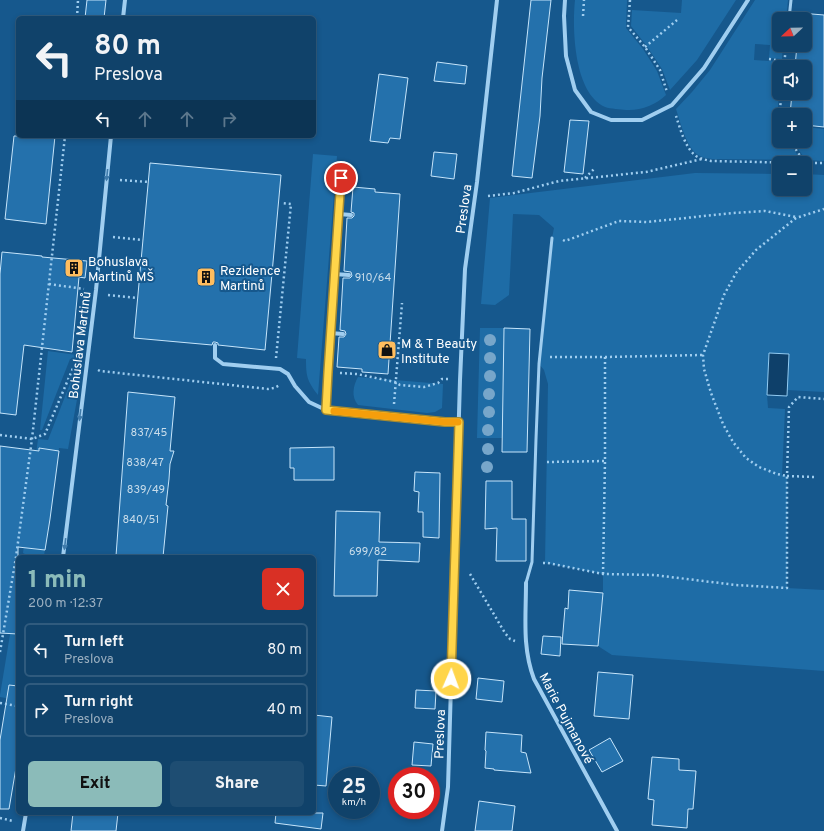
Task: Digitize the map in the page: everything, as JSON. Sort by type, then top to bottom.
[{"type":"street","points":[[123,16],[125,0]]},
{"type":"street","name":"Preslova","points":[[442,831],[448,787],[465,269],[477,182],[497,0]]},
{"type":"street","points":[[565,0],[564,16],[566,56],[575,90],[591,112],[611,120],[642,120],[672,105],[704,68],[748,0]]},
{"type":"street","name":"Bohuslava Martinů","points":[[63,555],[96,290],[111,138]]},
{"type":"street","points":[[326,410],[341,178]]},
{"type":"street","points":[[339,214],[351,215]]},
{"type":"street","points":[[334,274],[349,274]]},
{"type":"street","points":[[330,333],[343,334]]},
{"type":"street","points":[[215,345],[215,358],[223,364],[280,369],[288,374],[295,386],[309,402],[326,410],[445,422],[459,422]]},
{"type":"street","name":"Marie Pujmanové","points":[[526,583],[525,634],[527,656],[534,679],[617,831]]},
{"type":"street","points":[[23,831],[26,815]]},
{"type":"lane","points":[[790,12],[791,0]]},
{"type":"lane","points":[[526,583],[532,562],[539,357],[552,238]]},
{"type":"path","points":[[77,16],[78,0]]},
{"type":"path","points":[[583,16],[584,0]]},
{"type":"path","points":[[630,0],[628,27],[645,47],[660,70],[688,148],[702,159],[712,161],[772,162]]},
{"type":"path","points":[[645,47],[677,20]]},
{"type":"path","points":[[769,59],[776,60]]},
{"type":"path","points":[[17,555],[32,439],[65,138]]},
{"type":"path","points":[[488,196],[514,193],[559,181],[646,172],[702,159]]},
{"type":"path","points":[[812,163],[824,163]]},
{"type":"path","points":[[585,178],[595,168]]},
{"type":"path","points":[[121,180],[148,182]]},
{"type":"path","points":[[276,356],[291,204],[282,203]]},
{"type":"path","points":[[814,477],[776,474],[759,467],[746,458],[733,442],[723,424],[704,369],[703,355],[724,295],[736,273],[756,250],[796,218],[824,209]]},
{"type":"path","points":[[552,238],[565,240],[619,222],[647,222],[765,211],[796,218]]},
{"type":"path","points":[[117,238],[143,240]]},
{"type":"path","points":[[49,284],[96,290]]},
{"type":"path","points":[[111,296],[138,298]]},
{"type":"path","points":[[394,398],[402,303]]},
{"type":"path","points":[[539,357],[703,355]]},
{"type":"path","points":[[603,574],[605,357]]},
{"type":"path","points":[[0,435],[32,439],[45,434],[74,364],[86,364]]},
{"type":"path","points":[[100,371],[268,389],[280,386]]},
{"type":"path","points":[[328,372],[357,374],[396,382],[400,385],[424,387],[438,383],[442,379],[448,379]]},
{"type":"path","points":[[532,562],[548,563],[603,574],[654,575],[736,585],[787,588],[787,476],[789,407],[798,397],[824,399]]},
{"type":"path","points":[[535,462],[605,462]]},
{"type":"path","points":[[0,652],[16,563]]},
{"type":"path","points":[[470,574],[505,633]]},
{"type":"path","points":[[0,703],[16,706]]},
{"type":"path","points":[[0,818],[5,819]]},
{"type":"shaded area","points":[[575,0],[627,0],[626,28],[643,49],[657,71],[666,95],[662,99],[642,108],[631,110],[605,107],[595,100],[581,75],[577,59],[574,27]]},
{"type":"shaded area","points":[[682,0],[736,0],[697,60],[670,90],[662,69],[631,26],[632,10],[681,13]]},
{"type":"shaded area","points":[[755,0],[788,0],[787,12],[772,12],[772,52],[782,52],[782,59],[769,58],[770,45],[755,44],[754,60],[772,61],[772,100],[778,100],[778,108],[772,108],[772,148],[793,148],[798,156],[772,156],[772,160],[712,159],[701,157],[695,153],[688,142],[676,109],[710,70]]},
{"type":"shaded area","points":[[812,128],[824,129],[824,161],[812,160],[812,156],[803,156],[797,148],[812,148]]},
{"type":"shaded area","points":[[313,154],[337,156],[318,395],[311,386],[308,378],[306,359],[297,358]]},
{"type":"shaded area","points":[[695,173],[772,174],[772,196],[812,196],[812,174],[824,175],[824,392],[787,390],[789,354],[769,353],[767,395],[768,408],[785,409],[782,475],[787,476],[787,588],[824,590],[824,671],[612,655],[598,646],[603,593],[603,574],[545,563],[548,384],[544,370],[539,364],[554,228],[539,215],[513,214],[509,295],[495,305],[481,304],[490,198]]},
{"type":"shaded area","points":[[480,328],[504,328],[502,438],[477,438]]},
{"type":"shaded area","points":[[48,351],[84,356],[83,360],[70,359],[42,430],[40,430]]},
{"type":"shaded area","points":[[769,353],[789,354],[787,396],[767,395]]},
{"type":"shaded area","points":[[75,371],[82,372],[68,449],[59,448],[44,555],[27,555],[23,553],[38,439],[48,440]]},
{"type":"shaded area","points":[[358,377],[443,384],[442,408],[435,412],[427,413],[358,405],[354,399],[354,391]]},
{"type":"shaded area","points":[[16,598],[16,700],[0,697]]},
{"type":"building","points":[[87,0],[106,0],[104,16],[85,16]]},
{"type":"building","points":[[531,0],[551,0],[542,78],[540,116],[532,178],[512,176]]},
{"type":"building","points":[[812,14],[824,15],[824,127],[812,126],[812,108],[791,108],[791,100],[812,100],[812,60],[796,60],[796,52],[812,52]]},
{"type":"building","points":[[437,62],[467,66],[465,84],[434,81]]},
{"type":"building","points":[[379,74],[408,78],[400,139],[390,138],[388,143],[370,141]]},
{"type":"building","points":[[570,120],[589,121],[583,174],[564,172]]},
{"type":"building","points":[[14,136],[16,136],[16,138],[55,138],[46,224],[5,219]]},
{"type":"building","points":[[434,152],[457,154],[454,179],[431,176]]},
{"type":"building","name":"Rezidence Martinů","points":[[150,163],[281,175],[265,350],[218,345],[218,343],[215,342],[213,342],[212,345],[134,338]]},
{"type":"building","points":[[353,187],[375,189],[375,192],[400,194],[388,374],[362,372],[362,369],[337,367],[339,337],[344,337],[346,334],[345,331],[340,330],[343,278],[350,278],[352,276],[351,272],[344,271],[347,218],[352,218],[354,216],[354,213],[351,212]]},
{"type":"building","points":[[2,252],[87,261],[85,278],[79,277],[72,352],[24,345],[16,415],[0,413],[0,274]]},
{"type":"building","points":[[504,328],[530,329],[527,452],[502,452]]},
{"type":"building","points":[[128,392],[175,397],[170,451],[174,451],[170,464],[163,555],[116,555]]},
{"type":"building","points":[[0,446],[39,451],[39,448],[59,451],[45,550],[18,547],[18,555],[16,555],[16,634],[0,633]]},
{"type":"building","points":[[334,447],[334,480],[294,480],[294,468],[290,468],[290,448]]},
{"type":"building","points":[[415,472],[440,473],[439,538],[423,537],[423,512],[418,512],[419,492],[414,491]]},
{"type":"building","points":[[486,481],[512,481],[512,519],[526,519],[526,561],[496,561],[497,528],[485,529]]},
{"type":"building","points":[[336,511],[380,512],[379,542],[420,543],[419,562],[378,560],[377,596],[334,596]]},
{"type":"building","points":[[569,590],[603,593],[598,646],[562,644],[565,608],[568,609]]},
{"type":"building","points":[[543,636],[561,637],[560,656],[541,654]]},
{"type":"building","points":[[598,672],[633,675],[629,719],[594,716]]},
{"type":"building","points":[[478,678],[504,681],[502,702],[476,699]]},
{"type":"building","points":[[9,685],[16,686],[16,768],[9,809],[0,809],[0,740]]},
{"type":"building","points":[[416,690],[436,691],[435,709],[415,708]]},
{"type":"building","points":[[316,715],[332,717],[326,786],[316,785]]},
{"type":"building","points":[[486,732],[522,735],[521,752],[526,753],[531,773],[485,768]]},
{"type":"building","points":[[610,738],[623,761],[602,772],[589,750]]},
{"type":"building","points":[[414,742],[433,744],[431,766],[412,765]]},
{"type":"building","points":[[652,757],[679,759],[679,770],[696,771],[693,809],[688,809],[687,828],[652,825],[654,800],[648,799]]},
{"type":"building","points":[[479,801],[515,806],[512,831],[475,831]]},
{"type":"building","points":[[316,813],[323,813],[321,829],[275,823],[276,815],[316,815]]},
{"type":"building","points":[[73,815],[118,815],[116,831],[71,831]]},
{"type":"slow traffic","points":[[334,411],[458,422]]},
{"type":"place","name":"Bohuslava Martinů MŠ","points":[[74,268]]},
{"type":"place","name":"Rezidence Martinů","points":[[206,277]]},
{"type":"place","name":"M & T Beauty Institute","points":[[387,350]]},
{"type":"route","points":[[341,178],[326,410],[445,422],[459,422],[451,679]]}]
